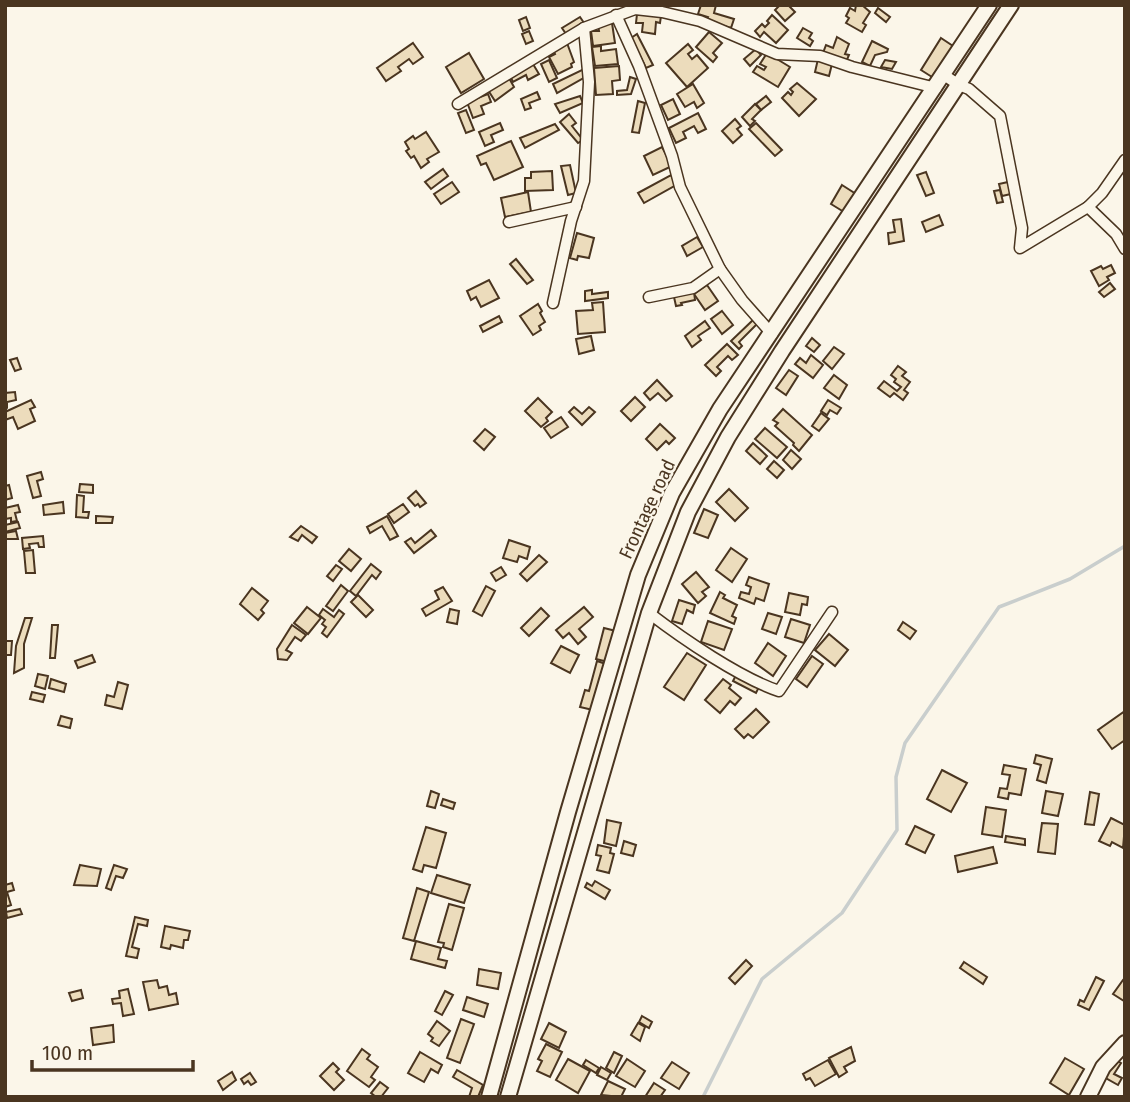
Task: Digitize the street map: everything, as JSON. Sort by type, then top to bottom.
[{"type":"main road","name":"Frontage road","points":[[489,1097],[568,812],[638,575],[672,493],[720,410],[989,5]]},
{"type":"main road","points":[[508,1097],[649,613],[688,512],[728,437],[896,176],[1011,5]]},
{"type":"main road","points":[[638,575],[659,582]]},
{"type":"main road","points":[[1088,1097],[1103,1067],[1125,1043]]},
{"type":"street","points":[[457,104],[584,28],[635,9],[700,21],[777,54],[820,56],[936,88]]},
{"type":"street","points":[[616,15],[639,66],[672,156],[680,187],[720,269],[742,300],[772,334]]},
{"type":"street","points":[[554,303],[586,162],[584,145],[589,82],[584,28]]},
{"type":"street","points":[[944,75],[969,89],[1000,116],[1022,229],[1020,248],[1088,207],[1102,193],[1125,160]]},
{"type":"street","points":[[509,222],[576,207]]},
{"type":"street","points":[[1088,207],[1116,234],[1125,249]]},
{"type":"street","points":[[649,297],[693,288],[720,269]]},
{"type":"street","points":[[649,613],[678,635],[779,691],[832,612]]},
{"type":"building","points":[[701,5],[716,5],[714,13],[734,19],[731,28],[706,21],[708,17],[698,14]]},
{"type":"building","points":[[780,5],[792,5],[790,7],[795,12],[785,21],[775,10]]},
{"type":"building","points":[[856,5],[862,5],[870,12],[863,23],[866,25],[862,32],[846,23],[850,8],[855,11]]},
{"type":"building","points":[[878,8],[890,17],[886,22],[875,13]]},
{"type":"building","points":[[637,14],[661,16],[660,23],[656,22],[655,34],[642,32],[643,23],[636,23]]},
{"type":"building","points":[[772,15],[788,30],[776,43],[764,32],[760,37],[755,31],[762,24],[765,27]]},
{"type":"building","points":[[526,17],[530,28],[523,31],[519,20]]},
{"type":"building","points":[[580,17],[584,23],[566,34],[562,28]]},
{"type":"building","points":[[612,23],[615,43],[593,46],[591,31],[599,31],[598,25]]},
{"type":"building","points":[[803,28],[812,33],[809,38],[813,41],[810,46],[797,38]]},
{"type":"building","points":[[529,31],[533,41],[526,44],[522,34]]},
{"type":"building","points":[[709,32],[722,43],[713,53],[717,57],[713,62],[696,47]]},
{"type":"building","points":[[637,34],[653,65],[646,68],[631,38]]},
{"type":"building","points":[[837,37],[849,44],[845,54],[849,55],[846,62],[823,53],[826,45],[833,48]]},
{"type":"building","points":[[941,38],[953,46],[932,77],[921,70]]},
{"type":"building","points":[[872,41],[888,49],[887,52],[875,55],[870,66],[862,62]]},
{"type":"building","points":[[413,43],[423,57],[413,64],[409,59],[398,67],[401,71],[386,81],[377,68]]},
{"type":"building","points":[[567,43],[574,62],[572,67],[558,74],[549,57],[555,54],[553,50]]},
{"type":"building","points":[[688,44],[693,50],[688,54],[692,59],[697,55],[708,68],[687,87],[666,63]]},
{"type":"building","points":[[601,46],[601,51],[616,49],[618,64],[595,66],[592,47]]},
{"type":"building","points":[[756,49],[761,55],[750,66],[744,59]]},
{"type":"building","points":[[469,53],[484,79],[461,93],[446,67]]},
{"type":"building","points":[[767,53],[790,67],[778,87],[753,72],[757,66],[764,70],[766,67],[760,64]]},
{"type":"building","points":[[818,59],[832,64],[829,76],[815,72]]},
{"type":"building","points":[[549,60],[557,78],[549,82],[541,64]]},
{"type":"building","points":[[885,60],[896,62],[892,69],[881,67]]},
{"type":"building","points":[[533,64],[539,74],[528,80],[526,75],[513,82],[510,76]]},
{"type":"building","points":[[619,66],[620,80],[612,81],[613,94],[596,95],[594,68]]},
{"type":"building","points":[[584,69],[587,76],[557,93],[553,84]]},
{"type":"building","points":[[630,77],[636,79],[631,94],[617,95],[617,91],[627,90]]},
{"type":"building","points":[[509,78],[514,87],[495,101],[488,90]]},
{"type":"building","points":[[797,83],[816,99],[799,116],[782,98],[788,92],[791,95],[793,92],[790,89]]},
{"type":"building","points":[[693,84],[704,103],[697,108],[694,102],[685,107],[677,94]]},
{"type":"building","points":[[537,92],[540,99],[529,103],[531,108],[525,110],[521,99]]},
{"type":"building","points":[[488,94],[491,102],[481,106],[484,114],[473,118],[467,102]]},
{"type":"building","points":[[580,96],[583,103],[560,113],[555,104]]},
{"type":"building","points":[[766,96],[771,102],[761,110],[756,104]]},
{"type":"building","points":[[673,99],[680,114],[668,120],[661,105]]},
{"type":"building","points":[[638,101],[645,103],[639,133],[632,132]]},
{"type":"building","points":[[755,104],[761,110],[752,119],[755,121],[750,126],[742,117]]},
{"type":"building","points":[[466,110],[474,130],[466,133],[458,113]]},
{"type":"building","points":[[698,113],[706,129],[698,133],[694,126],[683,132],[686,138],[676,143],[669,128]]},
{"type":"building","points":[[569,114],[576,123],[572,126],[583,140],[578,143],[560,122]]},
{"type":"building","points":[[735,119],[741,126],[737,129],[742,135],[733,143],[722,131]]},
{"type":"building","points":[[500,123],[503,130],[491,135],[494,142],[485,146],[479,132]]},
{"type":"building","points":[[756,123],[782,150],[775,156],[749,129]]},
{"type":"building","points":[[555,124],[559,130],[525,148],[520,138]]},
{"type":"building","points":[[426,132],[439,152],[427,159],[429,162],[421,168],[414,156],[411,158],[406,151],[409,149],[405,142]]},
{"type":"building","points":[[511,141],[523,167],[494,180],[486,163],[481,165],[477,156]]},
{"type":"building","points":[[662,147],[672,166],[653,175],[644,156]]},
{"type":"building","points":[[570,165],[576,193],[568,195],[561,166]]},
{"type":"building","points":[[443,169],[448,176],[431,189],[425,182]]},
{"type":"building","points":[[552,171],[553,190],[525,191],[525,178],[531,178],[531,172]]},
{"type":"building","points":[[926,172],[934,193],[926,196],[917,175]]},
{"type":"building","points":[[671,175],[676,185],[644,203],[638,193]]},
{"type":"building","points":[[452,182],[459,192],[441,204],[434,194]]},
{"type":"building","points":[[1008,182],[1011,194],[1002,196],[999,184]]},
{"type":"building","points":[[842,185],[856,194],[844,212],[831,204]]},
{"type":"building","points":[[1000,190],[1003,202],[997,203],[994,191]]},
{"type":"building","points":[[528,192],[531,212],[505,217],[501,198]]},
{"type":"building","points":[[939,215],[943,225],[926,232],[922,222]]},
{"type":"building","points":[[901,219],[904,241],[889,244],[888,233],[895,232],[893,220]]},
{"type":"building","points":[[577,233],[594,238],[589,258],[570,258]]},
{"type":"building","points":[[697,237],[703,247],[687,256],[682,246]]},
{"type":"building","points":[[516,259],[533,280],[527,284],[510,264]]},
{"type":"building","points":[[1111,265],[1115,273],[1099,286],[1091,271]]},
{"type":"building","points":[[489,280],[499,298],[481,307],[476,297],[471,300],[467,291]]},
{"type":"building","points":[[1110,283],[1115,289],[1104,297],[1099,292]]},
{"type":"building","points":[[707,285],[718,301],[705,310],[694,294]]},
{"type":"building","points":[[592,290],[592,294],[608,292],[608,298],[585,301],[585,291]]},
{"type":"building","points":[[694,292],[695,300],[676,306],[674,297]]},
{"type":"building","points":[[603,302],[605,332],[578,334],[576,311],[593,310],[592,303]]},
{"type":"building","points":[[538,304],[545,322],[539,326],[541,330],[533,335],[520,316]]},
{"type":"building","points":[[722,311],[733,325],[722,334],[711,319]]},
{"type":"building","points":[[499,316],[502,322],[483,332],[480,326]]},
{"type":"building","points":[[753,320],[757,324],[739,342],[742,346],[739,349],[731,341]]},
{"type":"building","points":[[705,321],[710,328],[698,336],[701,340],[692,347],[685,336]]},
{"type":"building","points":[[591,336],[594,350],[579,354],[576,339]]},
{"type":"building","points":[[812,338],[820,345],[814,352],[806,346]]},
{"type":"building","points":[[727,344],[738,355],[732,360],[728,356],[717,367],[721,371],[716,376],[705,365]]},
{"type":"building","points":[[834,347],[844,354],[832,369],[823,361]]},
{"type":"building","points":[[811,355],[823,365],[813,378],[795,364],[800,358],[806,363]]},
{"type":"building","points":[[17,358],[21,369],[15,371],[10,360]]},
{"type":"building","points":[[898,366],[906,372],[902,376],[910,382],[904,390],[908,393],[903,400],[894,393],[890,397],[878,388],[884,381],[897,391],[901,387],[894,382],[896,379],[891,375]]},
{"type":"building","points":[[789,370],[798,376],[786,395],[776,388]]},
{"type":"building","points":[[834,375],[847,385],[839,399],[824,388]]},
{"type":"building","points":[[657,380],[672,396],[666,401],[658,393],[650,400],[644,393]]},
{"type":"building","points":[[15,392],[16,400],[7,402],[5,409],[5,393]]},
{"type":"building","points":[[635,397],[645,407],[631,421],[621,411]]},
{"type":"building","points":[[538,398],[552,412],[541,427],[525,411]]},
{"type":"building","points":[[31,400],[35,407],[30,409],[35,421],[18,429],[13,417],[5,420],[5,412]]},
{"type":"building","points":[[828,400],[841,408],[837,414],[830,410],[827,415],[821,411]]},
{"type":"building","points":[[574,407],[582,414],[589,407],[595,412],[582,425],[569,412]]},
{"type":"building","points":[[783,409],[812,435],[799,451],[775,426],[778,423],[773,420]]},
{"type":"building","points":[[821,413],[829,419],[819,431],[812,426]]},
{"type":"building","points":[[561,417],[568,427],[551,438],[544,428]]},
{"type":"building","points":[[660,424],[675,438],[669,444],[666,441],[657,450],[646,439]]},
{"type":"building","points":[[765,428],[787,447],[777,458],[755,439]]},
{"type":"building","points":[[485,429],[495,437],[484,450],[474,441]]},
{"type":"building","points":[[753,443],[767,456],[760,464],[746,451]]},
{"type":"building","points":[[791,450],[801,459],[792,469],[783,460]]},
{"type":"building","points":[[774,461],[784,470],[777,478],[767,469]]},
{"type":"building","points":[[41,472],[43,479],[37,481],[41,496],[33,498],[27,476]]},
{"type":"building","points":[[80,484],[93,485],[93,493],[79,492]]},
{"type":"building","points":[[9,485],[12,498],[5,500],[5,486]]},
{"type":"building","points":[[729,489],[748,508],[735,521],[716,502]]},
{"type":"building","points":[[416,491],[426,503],[420,507],[418,504],[415,506],[408,498]]},
{"type":"building","points":[[77,495],[84,496],[83,512],[89,512],[88,518],[76,517]]},
{"type":"building","points":[[63,502],[64,513],[44,515],[43,505]]},
{"type":"building","points":[[403,504],[409,512],[394,523],[388,514]]},
{"type":"building","points":[[18,505],[20,512],[15,513],[17,521],[5,519],[5,508]]},
{"type":"building","points":[[704,509],[718,515],[708,538],[694,533]]},
{"type":"building","points":[[96,516],[113,517],[112,523],[96,523]]},
{"type":"building","points":[[387,516],[398,536],[390,540],[382,526],[370,533],[367,527]]},
{"type":"building","points":[[18,522],[20,528],[5,532],[5,525]]},
{"type":"building","points":[[301,526],[317,537],[312,543],[302,535],[298,541],[290,537]]},
{"type":"building","points":[[431,530],[436,536],[414,553],[405,542],[411,538],[415,543]]},
{"type":"building","points":[[16,531],[18,539],[5,539],[5,533]]},
{"type":"building","points":[[43,536],[44,547],[39,547],[38,543],[29,544],[30,548],[23,549],[22,538]]},
{"type":"building","points":[[509,540],[530,547],[527,559],[519,556],[517,562],[503,558]]},
{"type":"building","points":[[731,548],[747,559],[732,582],[716,570]]},
{"type":"building","points":[[349,549],[361,559],[351,571],[339,561]]},
{"type":"building","points":[[33,550],[35,573],[26,573],[24,551]]},
{"type":"building","points":[[539,555],[547,562],[527,581],[520,574]]},
{"type":"building","points":[[371,564],[381,572],[376,579],[372,575],[356,596],[350,591]]},
{"type":"building","points":[[336,565],[342,569],[333,581],[327,576]]},
{"type":"building","points":[[501,567],[506,575],[496,581],[491,573]]},
{"type":"building","points":[[696,572],[709,587],[702,592],[706,596],[698,603],[682,584]]},
{"type":"building","points":[[749,577],[769,584],[764,601],[756,598],[754,604],[739,598],[741,592],[749,594],[751,587],[746,585]]},
{"type":"building","points":[[341,585],[348,591],[333,611],[326,606]]},
{"type":"building","points":[[486,586],[495,591],[482,616],[473,611]]},
{"type":"building","points":[[443,587],[452,601],[426,616],[422,609],[439,599],[435,591]]},
{"type":"building","points":[[252,588],[268,601],[258,620],[240,604]]},
{"type":"building","points":[[720,592],[725,595],[723,598],[737,605],[732,616],[736,618],[734,624],[710,613]]},
{"type":"building","points":[[789,593],[808,597],[807,605],[802,604],[800,615],[785,612]]},
{"type":"building","points":[[358,595],[373,610],[366,617],[351,602]]},
{"type":"building","points":[[679,600],[695,605],[693,613],[687,610],[682,624],[672,621]]},
{"type":"building","points":[[307,607],[321,618],[308,634],[294,623]]},
{"type":"building","points":[[584,607],[593,617],[579,629],[586,637],[578,644],[569,633],[563,638],[556,630]]},
{"type":"building","points":[[541,608],[549,616],[529,636],[521,628]]},
{"type":"building","points":[[323,609],[334,617],[339,610],[344,614],[327,637],[322,633],[326,627],[322,624],[325,620],[319,615]]},
{"type":"building","points":[[450,609],[459,611],[457,624],[447,622]]},
{"type":"building","points":[[768,613],[782,617],[776,634],[762,629]]},
{"type":"building","points":[[25,618],[32,618],[24,644],[24,668],[14,673],[16,646]]},
{"type":"building","points":[[791,619],[810,625],[804,643],[785,637]]},
{"type":"building","points":[[708,621],[732,629],[724,650],[701,642]]},
{"type":"building","points":[[903,622],[916,631],[910,639],[898,630]]},
{"type":"building","points":[[52,625],[58,625],[55,658],[50,658]]},
{"type":"building","points":[[292,625],[306,635],[301,641],[295,637],[286,650],[292,653],[287,660],[278,659],[277,649]]},
{"type":"building","points":[[604,628],[616,631],[608,662],[596,659]]},
{"type":"building","points":[[829,634],[848,650],[835,666],[815,650]]},
{"type":"building","points":[[5,641],[12,641],[11,655],[5,655]]},
{"type":"building","points":[[768,643],[786,656],[773,676],[755,663]]},
{"type":"building","points":[[561,646],[579,655],[570,673],[551,663]]},
{"type":"building","points":[[687,653],[706,665],[684,700],[664,687]]},
{"type":"building","points":[[92,655],[95,662],[78,668],[75,661]]},
{"type":"building","points":[[812,656],[823,664],[807,687],[796,679]]},
{"type":"building","points":[[597,661],[606,664],[593,710],[580,707],[585,690],[589,691]]},
{"type":"building","points":[[737,673],[760,685],[756,693],[733,681]]},
{"type":"building","points":[[38,674],[48,676],[45,689],[35,686]]},
{"type":"building","points":[[51,679],[66,684],[64,692],[49,688]]},
{"type":"building","points":[[723,679],[741,698],[735,705],[730,701],[720,713],[705,700]]},
{"type":"building","points":[[118,682],[128,685],[122,709],[105,705],[107,695],[114,697]]},
{"type":"building","points":[[32,692],[45,695],[43,702],[30,699]]},
{"type":"building","points":[[756,709],[769,722],[753,738],[748,734],[744,738],[735,729]]},
{"type":"building","points":[[1125,711],[1125,740],[1112,749],[1098,730]]},
{"type":"building","points":[[61,716],[72,719],[70,728],[58,725]]},
{"type":"building","points":[[1036,755],[1052,759],[1046,783],[1037,780],[1041,765],[1034,763]]},
{"type":"building","points":[[1004,765],[1026,769],[1021,795],[1009,793],[1008,799],[998,797],[1000,788],[1007,789],[1010,775],[1002,774]]},
{"type":"building","points":[[942,770],[967,783],[951,812],[927,799]]},
{"type":"building","points":[[431,791],[439,794],[435,808],[427,806]]},
{"type":"building","points":[[1046,791],[1063,794],[1058,816],[1042,813]]},
{"type":"building","points":[[1090,792],[1099,794],[1094,825],[1085,824]]},
{"type":"building","points":[[443,799],[455,803],[453,809],[441,805]]},
{"type":"building","points":[[986,807],[1006,810],[1002,837],[982,834]]},
{"type":"building","points":[[1111,818],[1125,825],[1123,848],[1112,842],[1110,846],[1099,841]]},
{"type":"building","points":[[607,820],[621,823],[616,846],[604,843]]},
{"type":"building","points":[[1042,823],[1058,824],[1055,854],[1038,852]]},
{"type":"building","points":[[915,826],[934,835],[925,853],[906,844]]},
{"type":"building","points":[[426,827],[446,833],[436,868],[424,865],[422,872],[413,869]]},
{"type":"building","points":[[1006,836],[1025,839],[1025,845],[1005,842]]},
{"type":"building","points":[[624,841],[636,845],[633,856],[621,853]]},
{"type":"building","points":[[598,845],[611,848],[610,853],[614,854],[609,873],[597,870],[601,856],[596,855]]},
{"type":"building","points":[[993,847],[997,863],[958,872],[955,856]]},
{"type":"building","points":[[80,865],[101,869],[97,886],[74,885]]},
{"type":"building","points":[[114,865],[127,869],[123,878],[116,876],[111,890],[106,888]]},
{"type":"building","points":[[437,875],[470,885],[464,903],[431,893]]},
{"type":"building","points":[[595,881],[610,890],[605,899],[585,887],[587,883],[592,886]]},
{"type":"building","points":[[12,883],[14,890],[7,892],[11,905],[5,907],[5,885]]},
{"type":"building","points":[[417,888],[429,892],[414,941],[403,938]]},
{"type":"building","points":[[449,904],[464,908],[452,950],[443,947],[444,943],[438,942]]},
{"type":"building","points":[[20,909],[22,914],[7,918],[6,912]]},
{"type":"building","points":[[135,917],[148,920],[147,926],[138,924],[132,947],[139,949],[137,958],[126,956]]},
{"type":"building","points":[[165,926],[190,931],[188,940],[184,940],[183,948],[171,945],[170,949],[161,947]]},
{"type":"building","points":[[416,941],[441,948],[438,959],[447,961],[445,968],[411,959]]},
{"type":"building","points":[[746,960],[752,966],[735,984],[729,978]]},
{"type":"building","points":[[964,962],[987,977],[983,984],[960,968]]},
{"type":"building","points":[[479,969],[501,973],[498,989],[477,985]]},
{"type":"building","points":[[1096,977],[1104,981],[1089,1010],[1078,1005],[1080,1000],[1084,1002]]},
{"type":"building","points":[[157,980],[159,988],[167,986],[169,995],[176,993],[178,1004],[149,1010],[143,982]]},
{"type":"building","points":[[1123,980],[1125,981],[1124,1001],[1113,994]]},
{"type":"building","points":[[128,989],[134,1014],[123,1016],[121,1003],[113,1004],[112,999],[120,998],[119,991]]},
{"type":"building","points":[[81,990],[83,998],[72,1001],[69,993]]},
{"type":"building","points":[[445,991],[453,995],[442,1015],[435,1011]]},
{"type":"building","points":[[467,997],[488,1004],[484,1017],[463,1010]]},
{"type":"building","points":[[642,1016],[652,1022],[649,1028],[639,1022]]},
{"type":"building","points":[[461,1019],[474,1024],[460,1063],[447,1058]]},
{"type":"building","points":[[437,1021],[450,1031],[439,1046],[431,1041],[433,1038],[428,1034]]},
{"type":"building","points":[[549,1023],[566,1032],[559,1048],[541,1039]]},
{"type":"building","points":[[638,1023],[645,1027],[640,1041],[631,1035]]},
{"type":"building","points":[[113,1025],[114,1042],[93,1045],[91,1028]]},
{"type":"building","points":[[546,1044],[562,1052],[550,1077],[537,1071],[542,1061],[538,1059]]},
{"type":"building","points":[[851,1047],[855,1061],[844,1067],[847,1072],[839,1077],[829,1058]]},
{"type":"building","points":[[362,1049],[370,1055],[367,1059],[378,1067],[371,1077],[375,1080],[369,1087],[347,1071]]},
{"type":"building","points":[[420,1052],[442,1065],[438,1073],[431,1069],[424,1082],[408,1073]]},
{"type":"building","points":[[614,1052],[622,1056],[614,1073],[606,1068]]},
{"type":"building","points":[[1065,1058],[1084,1069],[1069,1095],[1050,1083]]},
{"type":"building","points":[[568,1059],[590,1071],[578,1093],[556,1080]]},
{"type":"building","points":[[627,1059],[645,1071],[635,1087],[616,1076]]},
{"type":"building","points":[[1114,1059],[1121,1063],[1114,1074],[1122,1078],[1118,1085],[1104,1077]]},
{"type":"building","points":[[586,1060],[599,1068],[596,1073],[583,1065]]},
{"type":"building","points":[[828,1060],[836,1074],[815,1086],[810,1078],[806,1080],[803,1074]]},
{"type":"building","points":[[672,1062],[689,1073],[679,1089],[661,1078]]},
{"type":"building","points":[[333,1063],[339,1069],[336,1072],[344,1080],[334,1090],[320,1076]]},
{"type":"building","points":[[601,1067],[611,1073],[607,1080],[597,1075]]},
{"type":"building","points":[[457,1070],[483,1085],[478,1097],[469,1097],[472,1088],[453,1077]]},
{"type":"building","points":[[232,1072],[236,1080],[223,1090],[218,1081]]},
{"type":"building","points":[[250,1073],[256,1082],[251,1085],[248,1081],[244,1084],[241,1079]]},
{"type":"building","points":[[608,1081],[625,1089],[621,1097],[601,1095]]},
{"type":"building","points":[[380,1082],[388,1088],[381,1097],[376,1097],[371,1093]]},
{"type":"building","points":[[654,1083],[665,1090],[660,1097],[645,1097]]},
{"type":"waterway","points":[[703,1097],[762,979],[842,913],[897,830],[896,777],[905,743],[999,607],[1070,579],[1125,546]]}]
